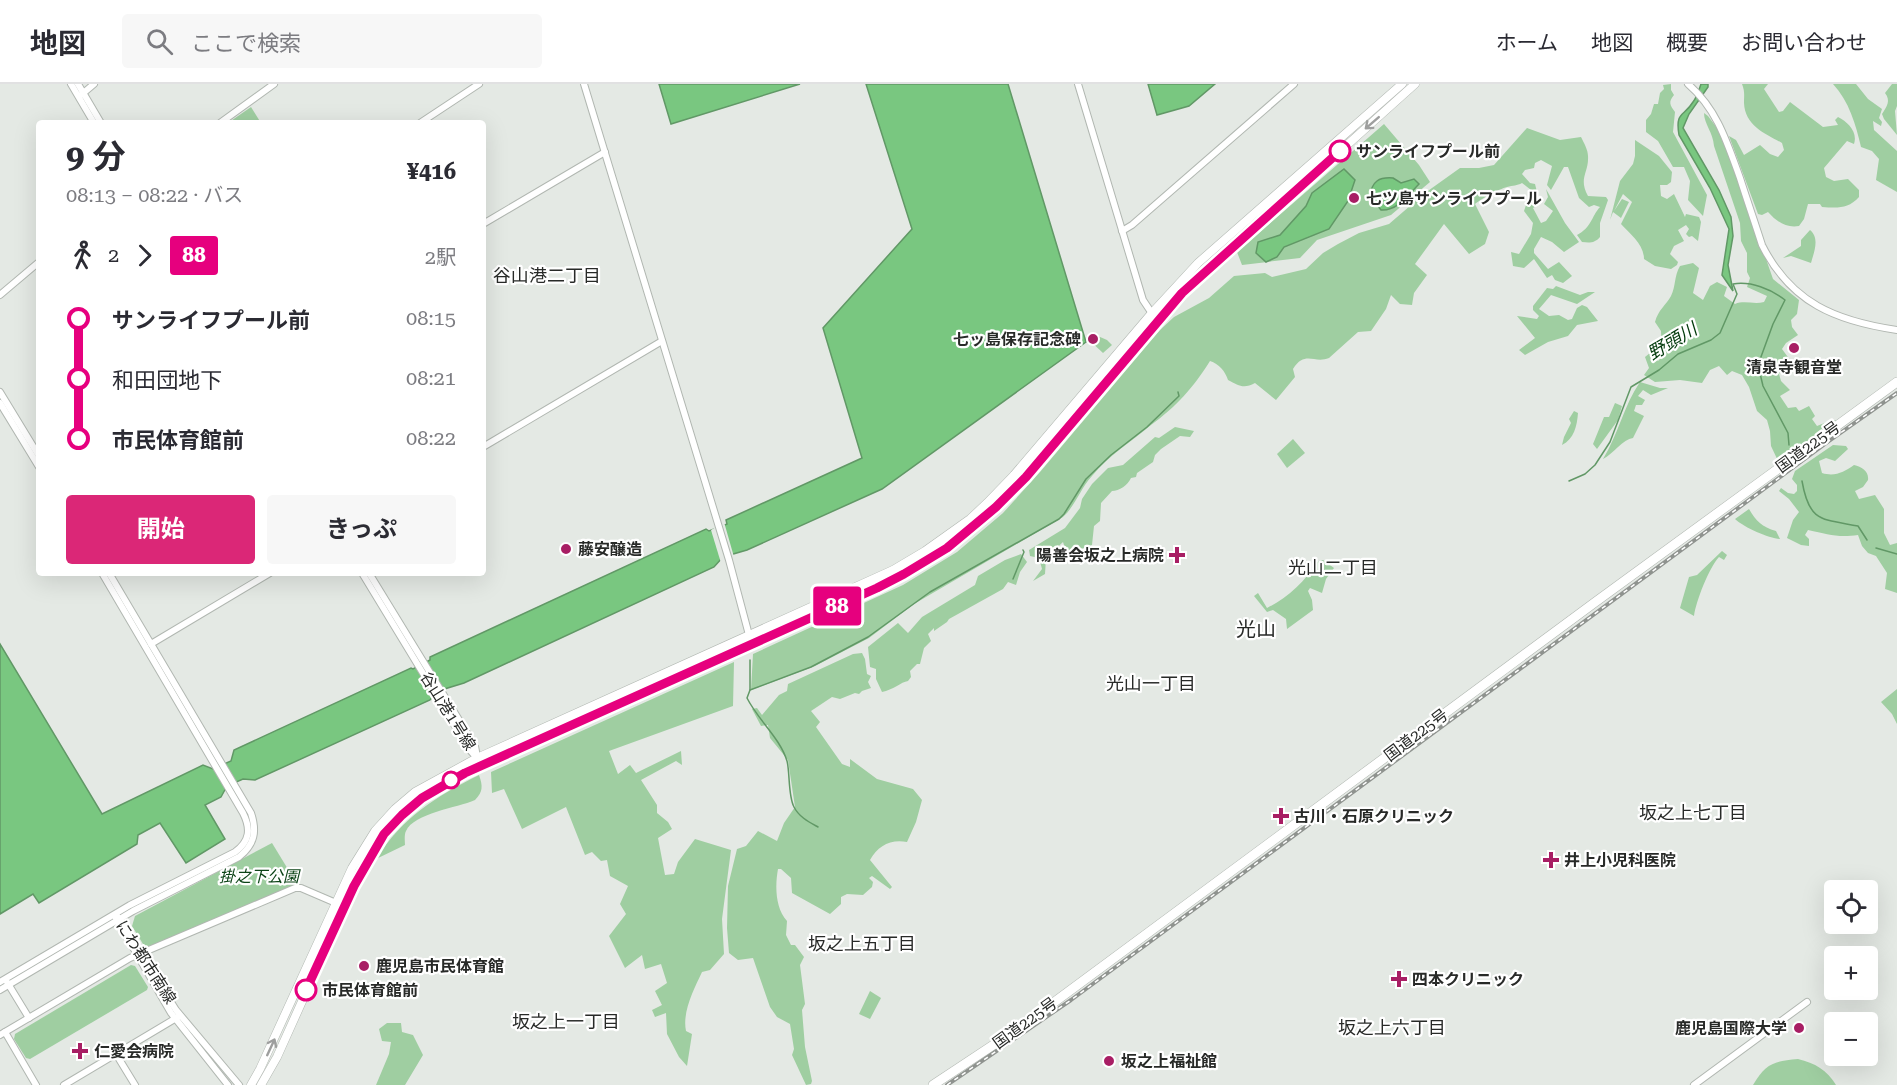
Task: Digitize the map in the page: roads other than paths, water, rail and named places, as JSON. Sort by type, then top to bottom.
[{"type":"highway","name":"国道225号","points":[[933,1085],[1022,1026],[1897,382]]},
{"type":"main road","points":[[250,1085],[260,1069],[352,868],[368,841],[395,809],[432,781],[477,758],[893,570],[925,551],[970,519],[1014,475],[1151,314],[1198,263],[1402,84]]},
{"type":"main road","points":[[261,1085],[277,1057],[362,869],[384,834],[407,810],[438,787],[481,765],[746,648],[904,574],[947,548],[976,525],[1026,477],[1157,321],[1204,272],[1415,84]]},
{"type":"street","points":[[71,84],[99,120]]},
{"type":"street","points":[[78,84],[93,120]]},
{"type":"street","points":[[81,95],[94,84]]},
{"type":"street","points":[[224,120],[274,84]]},
{"type":"street","points":[[425,120],[479,84]]},
{"type":"street","points":[[584,84],[729,560],[749,635],[746,648]]},
{"type":"street","points":[[1078,84],[1143,300],[1157,321]]},
{"type":"street","points":[[1122,231],[1132,225],[1294,84]]},
{"type":"street","points":[[1688,84],[1703,98],[1717,118],[1726,138],[1762,245],[1785,280],[1808,301],[1831,314],[1865,325],[1897,330]]},
{"type":"street","points":[[486,222],[605,152]]},
{"type":"street","points":[[0,295],[36,265]]},
{"type":"street","points":[[486,445],[662,341]]},
{"type":"street","points":[[0,392],[36,451]]},
{"type":"street","points":[[0,403],[36,462]]},
{"type":"street","points":[[104,576],[216,761]]},
{"type":"street","points":[[0,990],[5,982],[117,918],[239,857],[247,850],[255,832],[251,813],[233,791],[111,576]]},
{"type":"street","points":[[151,644],[265,576]]},
{"type":"street","name":"谷山港1号線","points":[[364,576],[441,694],[469,749],[477,758]]},
{"type":"street","name":"谷山港1号線","points":[[371,576],[422,664]]},
{"type":"street","points":[[36,1085],[2,1034],[139,954],[295,888],[301,888],[336,903]]},
{"type":"street","name":"にわ都市南線","points":[[117,918],[178,1017],[228,1085]]},
{"type":"street","points":[[5,982],[29,1018]]},
{"type":"street","points":[[1694,1085],[1807,1002]]},
{"type":"street","points":[[64,1085],[178,1017]]},
{"type":"street","name":"にわ都市南線","points":[[178,1017],[239,1085]]},
{"type":"street","points":[[117,1054],[135,1085]]},
{"type":"waterway","name":"野頭川","points":[[1569,481],[1585,474],[1595,465],[1610,442],[1631,387],[1659,370],[1678,354],[1711,340],[1720,333],[1737,294],[1733,284],[1760,287],[1774,292],[1785,300],[1773,324],[1758,365],[1763,386],[1788,433],[1789,445]]},
{"type":"waterway","points":[[750,690],[811,667],[868,637],[930,592],[1059,519],[1086,479],[1111,455],[1147,427],[1179,396],[1178,392]]},
{"type":"waterway","points":[[1802,481],[1808,504],[1813,511],[1826,519],[1858,526],[1867,540]]},
{"type":"waterway","points":[[1876,548],[1897,554]]},
{"type":"waterway","points":[[1013,579],[1023,550]]},
{"type":"waterway","points":[[750,660],[750,690],[747,698],[784,753],[788,766],[791,797],[796,811],[818,827]]},
{"type":"railway","points":[[947,1085],[1071,1000],[1897,393]]},
{"type":"place","name":"サンライフプール前","points":[[1340,151]]},
{"type":"place","name":"七ツ島サンライフプール","points":[[1354,198]]},
{"type":"place","name":"七ッ島保存記念碑","points":[[1093,339]]},
{"type":"place","name":"清泉寺観音堂","points":[[1794,348]]},
{"type":"place","name":"藤安醸造","points":[[566,549]]},
{"type":"place","name":"陽善会坂之上病院","points":[[1177,555]]},
{"type":"place","name":"古川・石原クリニック","points":[[1281,816]]},
{"type":"place","name":"井上小児科医院","points":[[1551,860]]},
{"type":"place","name":"鹿児島市民体育館","points":[[364,966]]},
{"type":"place","name":"四本クリニック","points":[[1399,979]]},
{"type":"place","name":"市民体育館前","points":[[306,990]]},
{"type":"place","name":"鹿児島国際大学","points":[[1799,1028]]},
{"type":"place","name":"仁愛会病院","points":[[80,1051]]},
{"type":"place","name":"坂之上福祉館","points":[[1109,1061]]},
{"type":"district","name":"谷山港二丁目","points":[[547,275]]},
{"type":"district","name":"光山二丁目","points":[[1333,567]]},
{"type":"district","name":"光山","points":[[1256,629]]},
{"type":"district","name":"光山一丁目","points":[[1151,683]]},
{"type":"district","name":"坂之上七丁目","points":[[1693,812]]},
{"type":"district","name":"坂之上五丁目","points":[[862,943]]},
{"type":"district","name":"坂之上一丁目","points":[[566,1021]]},
{"type":"district","name":"坂之上六丁目","points":[[1392,1027]]},
{"type":"park label","name":"掛之下公園","points":[[259,876]]}]
